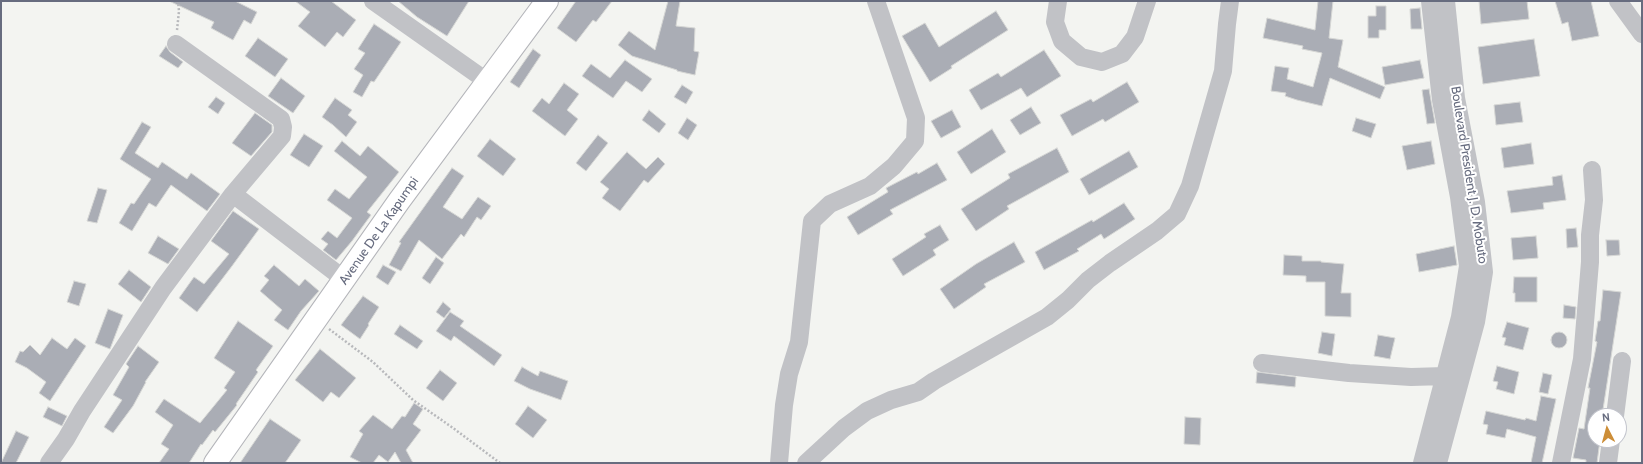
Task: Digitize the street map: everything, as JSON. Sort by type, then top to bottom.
[{"type":"main road","name":"Avenue De La Kapumpi","points":[[215,463],[317,321],[344,279],[399,201],[547,1]]},
{"type":"street","points":[[373,1],[488,82]]},
{"type":"street","points":[[779,463],[784,405],[789,374],[799,342],[812,221],[830,204],[870,186],[894,166],[915,141],[916,118],[876,1]]},
{"type":"street","points":[[1058,1],[1055,22],[1062,41],[1081,57],[1102,62],[1122,54],[1135,37],[1147,1]]},
{"type":"street","points":[[806,463],[844,428],[867,411],[891,400],[918,392],[934,381],[1047,317],[1068,300],[1088,280],[1110,263],[1157,232],[1177,214],[1190,186],[1223,71],[1230,1]]},
{"type":"street","name":"Boulevard President J. D. Mobuto","points":[[1422,463],[1452,378],[1476,322],[1484,272],[1476,202],[1448,99],[1430,1]]},
{"type":"street","name":"Boulevard President J. D. Mobuto","points":[[1446,1],[1448,99]]},
{"type":"street","points":[[1618,1],[1642,34]]},
{"type":"street","points":[[49,463],[163,288],[233,194],[282,136],[283,128],[281,119],[176,44]]},
{"type":"street","points":[[1561,463],[1582,359],[1590,262],[1590,235],[1593,219],[1594,200],[1592,170]]},
{"type":"street","points":[[233,194],[344,279]]},
{"type":"street","points":[[1616,408],[1622,361]]},
{"type":"street","points":[[1262,364],[1349,373],[1452,378]]},
{"type":"street","name":"Boulevard President J. D. Mobuto","points":[[1438,463],[1452,378]]},
{"type":"street","points":[[1608,463],[1610,448]]},
{"type":"path","points":[[176,44],[179,11],[178,1]]},
{"type":"path","points":[[317,321],[374,362],[413,400],[500,463]]},
{"type":"building","points":[[169,1],[235,1],[257,12],[251,24],[244,20],[233,40],[211,28],[214,22]]},
{"type":"building","points":[[295,1],[331,1],[356,20],[343,37],[337,32],[325,47],[298,26],[310,12]]},
{"type":"building","points":[[398,1],[469,1],[447,36],[417,17]]},
{"type":"building","points":[[576,1],[612,1],[596,22],[593,20],[576,42],[557,28]]},
{"type":"building","points":[[668,1],[680,1],[676,26],[695,28],[694,51],[699,52],[695,75],[677,71],[632,56],[618,45],[629,31],[655,50]]},
{"type":"building","points":[[1318,1],[1333,1],[1329,38],[1343,40],[1338,67],[1385,87],[1380,99],[1330,78],[1322,106],[1285,96],[1286,93],[1271,91],[1275,66],[1289,68],[1287,79],[1313,87],[1322,53],[1302,49],[1303,46],[1263,38],[1267,18],[1315,30]]},
{"type":"building","points":[[1479,1],[1527,1],[1529,19],[1481,24]]},
{"type":"building","points":[[1555,1],[1591,1],[1599,36],[1572,41],[1568,22],[1562,24]]},
{"type":"building","points":[[1376,6],[1386,6],[1386,30],[1379,30],[1379,38],[1368,38],[1368,16],[1376,16]]},
{"type":"building","points":[[1420,8],[1422,29],[1411,29],[1410,9]]},
{"type":"building","points":[[996,11],[1008,30],[951,66],[952,68],[930,82],[902,36],[925,23],[939,47]]},
{"type":"building","points":[[374,24],[401,42],[374,82],[371,81],[362,97],[353,92],[363,75],[354,69],[365,53],[358,49]]},
{"type":"building","points":[[258,38],[288,59],[275,77],[245,56]]},
{"type":"building","points":[[1534,39],[1540,76],[1483,84],[1478,47]]},
{"type":"building","points":[[166,46],[170,52],[183,62],[178,68],[159,56]]},
{"type":"building","points":[[533,49],[541,55],[519,88],[510,82]]},
{"type":"building","points":[[1044,50],[1061,76],[1027,97],[1021,88],[981,110],[969,90],[998,73],[1001,77]]},
{"type":"building","points":[[625,60],[652,79],[642,92],[626,81],[613,98],[582,76],[591,64],[610,78]]},
{"type":"building","points":[[1420,60],[1424,78],[1385,85],[1382,67]]},
{"type":"building","points":[[281,78],[305,96],[293,113],[268,96]]},
{"type":"building","points":[[1127,82],[1139,102],[1105,122],[1103,119],[1072,136],[1060,115],[1091,99],[1093,102]]},
{"type":"building","points":[[564,83],[579,94],[567,110],[578,119],[565,136],[532,111],[542,98],[549,104]]},
{"type":"building","points":[[682,85],[693,92],[686,104],[674,97]]},
{"type":"building","points":[[1429,89],[1435,123],[1427,124],[1422,90]]},
{"type":"building","points":[[216,97],[225,103],[218,114],[208,107]]},
{"type":"building","points":[[335,98],[352,110],[348,115],[357,122],[346,137],[322,117]]},
{"type":"building","points":[[1520,102],[1523,122],[1496,125],[1494,105]]},
{"type":"building","points":[[1031,107],[1041,123],[1020,135],[1010,120]]},
{"type":"building","points":[[649,110],[666,124],[659,133],[642,120]]},
{"type":"building","points":[[952,110],[961,127],[941,138],[931,121]]},
{"type":"building","points":[[255,113],[272,125],[272,132],[251,156],[232,143]]},
{"type":"building","points":[[687,118],[697,125],[688,140],[678,133]]},
{"type":"building","points":[[1356,118],[1376,124],[1371,138],[1352,131]]},
{"type":"building","points":[[142,122],[151,127],[135,153],[158,168],[162,162],[187,179],[191,173],[220,194],[207,211],[171,185],[156,207],[149,203],[132,231],[119,223],[131,203],[134,204],[151,179],[120,159]]},
{"type":"building","points":[[992,129],[1006,152],[971,174],[957,152]]},
{"type":"building","points":[[304,134],[323,146],[309,167],[290,155]]},
{"type":"building","points":[[598,135],[608,143],[586,171],[576,163]]},
{"type":"building","points":[[490,139],[516,159],[503,176],[477,156]]},
{"type":"building","points":[[342,141],[360,156],[368,146],[399,172],[367,212],[371,215],[336,260],[323,250],[328,244],[321,239],[328,231],[337,238],[352,218],[327,200],[335,189],[349,199],[367,177],[334,151]]},
{"type":"building","points":[[1431,141],[1435,164],[1407,170],[1402,146]]},
{"type":"building","points":[[1531,143],[1534,164],[1504,168],[1501,148]]},
{"type":"building","points":[[1057,148],[1069,172],[1007,206],[1009,209],[976,231],[961,209],[1010,178],[1008,174]]},
{"type":"building","points":[[1129,151],[1138,167],[1089,195],[1080,179]]},
{"type":"building","points":[[627,152],[646,169],[658,157],[665,164],[648,183],[644,180],[620,211],[602,198],[609,189],[600,182]]},
{"type":"building","points":[[937,163],[947,180],[890,210],[893,214],[858,235],[847,217],[888,192],[886,188],[917,172],[918,174]]},
{"type":"building","points":[[452,168],[464,176],[443,207],[462,219],[478,197],[491,206],[481,220],[477,217],[464,237],[461,234],[442,259],[419,240],[401,271],[389,265],[401,243],[399,242]]},
{"type":"building","points":[[1562,175],[1566,200],[1543,203],[1544,209],[1511,213],[1507,191],[1553,185],[1552,177]]},
{"type":"building","points":[[98,188],[107,190],[97,223],[87,221]]},
{"type":"building","points":[[1124,203],[1135,219],[1104,239],[1101,234],[1077,249],[1079,251],[1044,270],[1035,252],[1092,220],[1093,222]]},
{"type":"building","points":[[233,211],[259,229],[197,312],[179,298],[194,277],[204,284],[229,254],[211,241]]},
{"type":"building","points":[[940,225],[949,240],[933,250],[936,255],[903,276],[892,259],[926,237],[924,234]]},
{"type":"building","points":[[1576,228],[1578,247],[1567,248],[1566,229]]},
{"type":"building","points":[[158,236],[179,249],[168,264],[148,253]]},
{"type":"building","points":[[1536,236],[1538,258],[1513,260],[1511,238]]},
{"type":"building","points":[[1606,240],[1619,240],[1620,255],[1607,256]]},
{"type":"building","points":[[1014,242],[1025,262],[984,284],[986,287],[954,309],[940,289],[976,264]]},
{"type":"building","points":[[1454,246],[1457,265],[1419,272],[1416,254]]},
{"type":"building","points":[[1284,255],[1302,256],[1302,261],[1321,261],[1344,264],[1341,293],[1351,293],[1351,317],[1325,316],[1325,282],[1306,282],[1306,276],[1283,275]]},
{"type":"building","points":[[436,257],[444,263],[430,284],[422,278]]},
{"type":"building","points":[[274,265],[299,286],[305,279],[319,291],[301,311],[288,330],[274,320],[282,310],[260,291],[269,280],[264,276]]},
{"type":"building","points":[[383,265],[396,272],[388,285],[376,277]]},
{"type":"building","points":[[129,270],[151,287],[141,302],[118,284]]},
{"type":"building","points":[[1514,277],[1537,277],[1537,302],[1515,302],[1515,293],[1513,293]]},
{"type":"building","points":[[74,281],[86,284],[79,306],[67,302]]},
{"type":"building","points":[[1603,290],[1621,292],[1603,408],[1587,408],[1590,388],[1588,388],[1597,342],[1595,341],[1598,321],[1600,321]]},
{"type":"building","points":[[363,296],[379,307],[360,339],[341,325]]},
{"type":"building","points":[[443,302],[451,309],[444,318],[436,312]]},
{"type":"building","points":[[1564,305],[1576,307],[1575,319],[1563,318]]},
{"type":"building","points":[[108,309],[123,315],[110,349],[95,343]]},
{"type":"building","points":[[450,312],[464,321],[460,326],[502,355],[494,366],[454,336],[451,341],[436,331]]},
{"type":"building","points":[[238,321],[273,346],[256,370],[258,372],[236,404],[237,405],[215,432],[213,430],[202,445],[201,444],[189,463],[159,463],[169,449],[161,444],[173,425],[155,412],[164,399],[200,423],[227,390],[224,388],[235,372],[214,358]]},
{"type":"building","points":[[1507,322],[1529,328],[1523,350],[1504,345],[1506,338],[1502,337]]},
{"type":"building","points":[[400,325],[423,341],[417,349],[394,334]]},
{"type":"building","points":[[1322,332],[1335,334],[1332,356],[1318,353]]},
{"type":"building","points":[[1559,332],[1565,334],[1567,340],[1565,346],[1559,348],[1553,346],[1551,340],[1553,334]]},
{"type":"building","points":[[1378,335],[1395,338],[1390,359],[1374,356]]},
{"type":"building","points":[[52,338],[67,349],[75,338],[86,346],[50,401],[39,393],[46,382],[27,368],[15,362],[20,351],[23,352],[30,345],[40,355]]},
{"type":"building","points":[[138,346],[159,362],[145,382],[133,406],[113,433],[104,427],[122,400],[113,395],[129,367],[126,364]]},
{"type":"building","points":[[320,349],[356,378],[339,398],[331,392],[323,402],[295,380]]},
{"type":"building","points":[[1497,366],[1519,372],[1514,394],[1496,389],[1498,382],[1493,381]]},
{"type":"building","points":[[522,367],[538,376],[540,371],[568,381],[561,400],[530,389],[514,381]]},
{"type":"building","points":[[440,370],[457,383],[443,401],[426,388]]},
{"type":"building","points":[[1257,372],[1296,377],[1295,387],[1256,383]]},
{"type":"building","points":[[1543,373],[1552,375],[1548,394],[1539,392]]},
{"type":"building","points":[[1541,396],[1556,399],[1542,463],[1531,463],[1536,437],[1507,429],[1505,438],[1486,434],[1488,425],[1483,424],[1486,411],[1536,421]]},
{"type":"building","points":[[414,403],[423,409],[413,424],[421,430],[406,450],[413,463],[401,463],[395,452],[388,462],[379,455],[373,463],[362,463],[350,457],[363,434],[359,431],[373,415],[392,429],[402,416],[405,417]]},
{"type":"building","points":[[528,406],[547,420],[533,438],[515,424]]},
{"type":"building","points":[[48,407],[67,416],[62,426],[43,417]]},
{"type":"building","points":[[1587,408],[1587,448],[1599,448],[1597,463],[1586,463],[1586,460],[1573,458],[1579,428],[1584,429]]},
{"type":"building","points":[[1185,417],[1201,418],[1200,445],[1184,444]]},
{"type":"building","points":[[270,419],[301,440],[285,463],[240,463]]},
{"type":"building","points":[[16,431],[29,437],[16,463],[1,463]]}]
